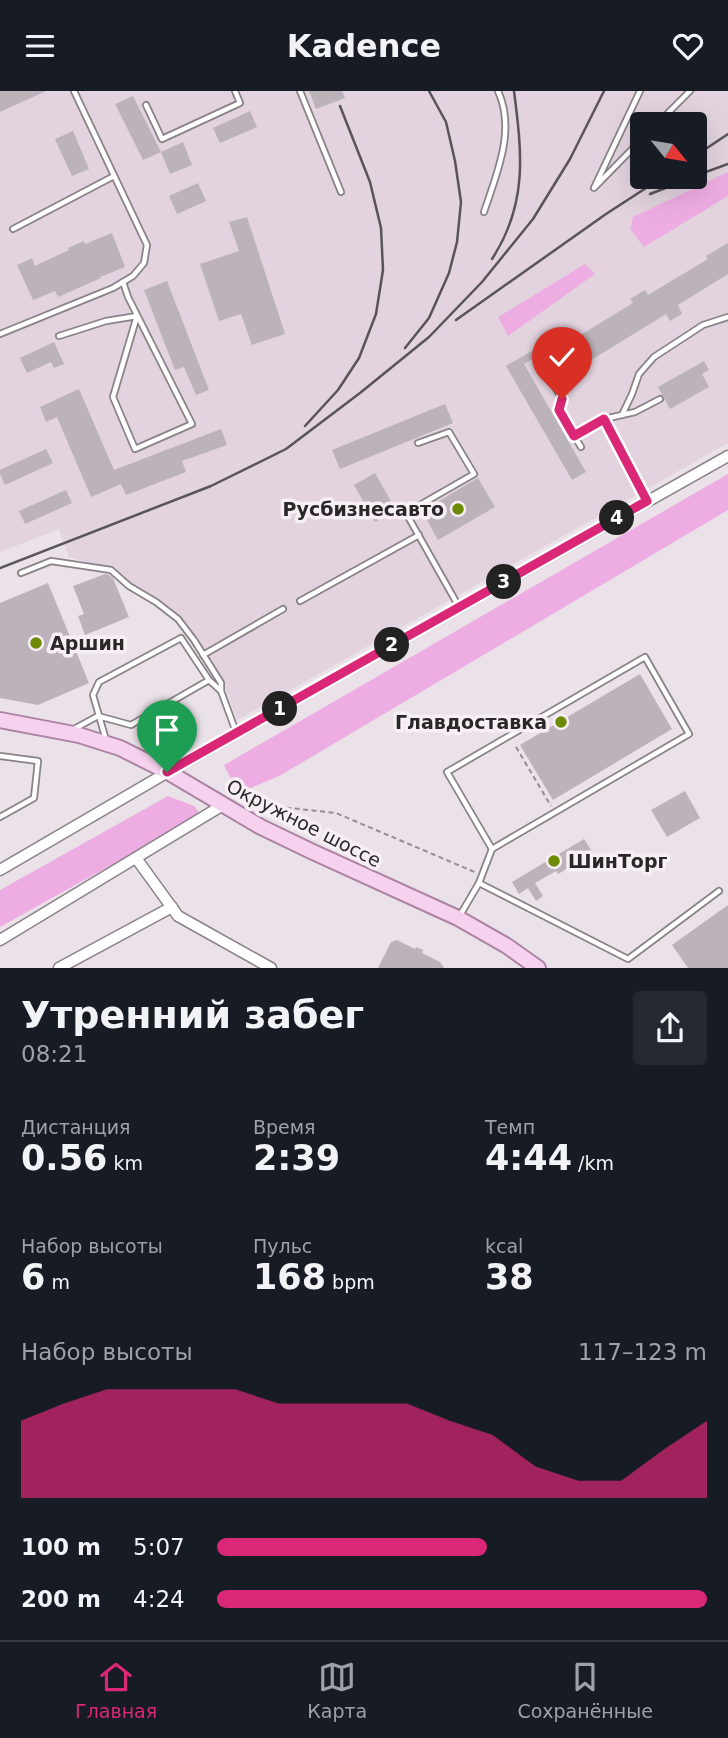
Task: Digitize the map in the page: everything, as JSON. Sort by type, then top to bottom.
[{"type":"main road","name":"Окружное шоссе","points":[[0,720],[79,735],[120,748],[261,827],[458,918],[507,946],[538,968]]},
{"type":"main road","name":"Окружное шоссе","points":[[0,727],[46,729]]},
{"type":"street","points":[[0,870],[167,772],[728,456]]},
{"type":"street","points":[[0,940],[223,805]]},
{"type":"street","points":[[136,858],[178,916],[271,968]]},
{"type":"street","points":[[59,968],[172,907]]},
{"type":"lane","points":[[0,334],[113,288],[133,276],[144,263],[147,245],[74,91]]},
{"type":"lane","points":[[146,105],[162,139],[240,103],[235,91]]},
{"type":"lane","points":[[300,91],[341,193]]},
{"type":"lane","points":[[484,212],[499,167],[506,134],[498,91]]},
{"type":"lane","points":[[630,112],[640,91]]},
{"type":"lane","points":[[669,112],[690,91]]},
{"type":"lane","points":[[630,112],[594,188],[630,151]]},
{"type":"lane","points":[[13,229],[114,176]]},
{"type":"lane","points":[[123,282],[137,316],[192,424],[135,449],[113,397],[137,316]]},
{"type":"lane","points":[[59,336],[106,321],[137,316]]},
{"type":"lane","points":[[622,415],[639,374],[654,357],[703,325],[728,317]]},
{"type":"lane","points":[[564,361],[546,372],[562,399],[559,410],[580,447]]},
{"type":"lane","points":[[574,436],[604,419],[635,412],[660,399]]},
{"type":"lane","points":[[604,419],[647,501]]},
{"type":"lane","points":[[418,443],[449,432],[474,474],[406,513],[459,607]]},
{"type":"lane","points":[[300,601],[419,535]]},
{"type":"lane","points":[[21,573],[51,561],[111,570],[156,602],[178,619],[221,683],[221,691],[237,733]]},
{"type":"lane","points":[[203,655],[283,609]]},
{"type":"lane","points":[[107,744],[93,695],[99,682],[181,638],[209,680],[221,691]]},
{"type":"lane","points":[[458,918],[479,883],[492,849],[690,734],[645,657],[447,772],[492,849]]},
{"type":"lane","points":[[67,733],[98,716],[131,725],[209,680]]},
{"type":"lane","points":[[0,756],[38,761],[34,797],[0,817]]},
{"type":"lane","points":[[479,883],[628,959],[719,891]]},
{"type":"path","points":[[516,747],[551,807]]},
{"type":"path","points":[[223,805],[247,802],[336,813],[477,873]]},
{"type":"shaded area","points":[[0,91],[728,91],[728,443],[237,720],[223,681],[187,624],[172,610],[110,569],[69,557],[59,529],[0,552]]},
{"type":"shaded area","points":[[728,172],[728,196],[644,247],[630,229],[633,217],[692,189],[707,189],[707,182]]},
{"type":"shaded area","points":[[585,264],[595,274],[508,336],[498,317]]},
{"type":"shaded area","points":[[728,474],[728,510],[281,775],[244,791],[232,781],[224,765]]},
{"type":"shaded area","points":[[168,796],[194,806],[201,815],[0,927],[0,890]]},
{"type":"building","points":[[0,91],[46,91],[0,112]]},
{"type":"building","points":[[309,91],[342,91],[345,98],[316,109]]},
{"type":"building","points":[[133,96],[161,152],[143,160],[115,104]]},
{"type":"building","points":[[250,111],[257,127],[220,143],[213,128]]},
{"type":"building","points":[[73,131],[89,169],[72,176],[55,139]]},
{"type":"building","points":[[183,142],[192,165],[170,174],[161,152]]},
{"type":"building","points":[[198,183],[206,201],[177,214],[169,196]]},
{"type":"building","points":[[247,217],[285,334],[252,345],[241,314],[219,321],[200,264],[239,251],[229,222]]},
{"type":"building","points":[[112,233],[125,267],[58,297],[55,291],[33,300],[17,265],[32,258],[35,266],[84,241],[85,244]]},
{"type":"building","points":[[728,243],[728,274],[678,305],[682,314],[670,321],[666,314],[575,370],[561,347],[633,303],[630,299],[645,290],[648,295],[708,259],[706,256]]},
{"type":"building","points":[[167,281],[209,390],[196,395],[184,367],[175,370],[144,290]]},
{"type":"building","points":[[553,339],[557,345],[524,364],[586,472],[572,480],[506,366]]},
{"type":"building","points":[[54,342],[64,364],[54,368],[51,362],[27,373],[20,358]]},
{"type":"building","points":[[704,361],[709,370],[702,374],[709,387],[670,409],[658,387]]},
{"type":"building","points":[[79,389],[114,470],[221,429],[227,445],[182,461],[186,472],[126,495],[121,484],[91,497],[57,417],[46,422],[40,407]]},
{"type":"building","points":[[445,404],[453,423],[340,469],[332,450]]},
{"type":"building","points":[[46,449],[53,463],[5,485],[0,470]]},
{"type":"building","points":[[375,473],[396,510],[375,522],[354,485]]},
{"type":"building","name":"Русбизнесавто","points":[[478,478],[495,507],[438,540],[422,511]]},
{"type":"building","points":[[66,490],[72,503],[25,524],[19,511]]},
{"type":"building","points":[[105,574],[113,578],[129,617],[85,635],[78,616],[84,614],[73,586]]},
{"type":"building","name":"Аршин","points":[[48,583],[89,683],[38,705],[0,698],[0,603]]},
{"type":"building","points":[[640,674],[672,729],[553,800],[520,745]]},
{"type":"building","points":[[685,791],[700,818],[667,837],[651,810]]},
{"type":"building","points":[[584,839],[593,853],[558,874],[556,871],[535,883],[543,896],[536,901],[528,888],[519,894],[512,882]]},
{"type":"building","points":[[728,905],[728,968],[688,968],[672,945]]},
{"type":"building","points":[[397,940],[423,950],[422,953],[440,962],[444,968],[378,968],[391,942]]},
{"type":"railway","points":[[405,348],[429,318],[449,273],[457,242],[461,202],[446,122],[429,91]]},
{"type":"railway","points":[[492,259],[512,218],[520,178],[514,91]]},
{"type":"railway","points":[[0,568],[211,486],[286,449],[360,393],[429,337],[482,282],[533,219],[570,159],[604,91]]},
{"type":"railway","points":[[305,426],[338,390],[359,358],[376,314],[383,270],[381,228],[370,182],[340,106]]},
{"type":"railway","points":[[707,148],[728,134]]},
{"type":"railway","points":[[707,172],[728,164]]},
{"type":"railway","points":[[456,320],[645,189]]},
{"type":"railway","points":[[650,194],[663,189]]},
{"type":"place","name":"Русбизнесавто","points":[[458,509]]},
{"type":"place","name":"Аршин","points":[[36,643]]},
{"type":"place","name":"Главдоставка","points":[[561,722]]},
{"type":"place","name":"ШинТорг","points":[[554,861]]},
{"type":"route","points":[[167,772],[647,501],[604,419],[574,436],[559,410],[562,399]]}]
